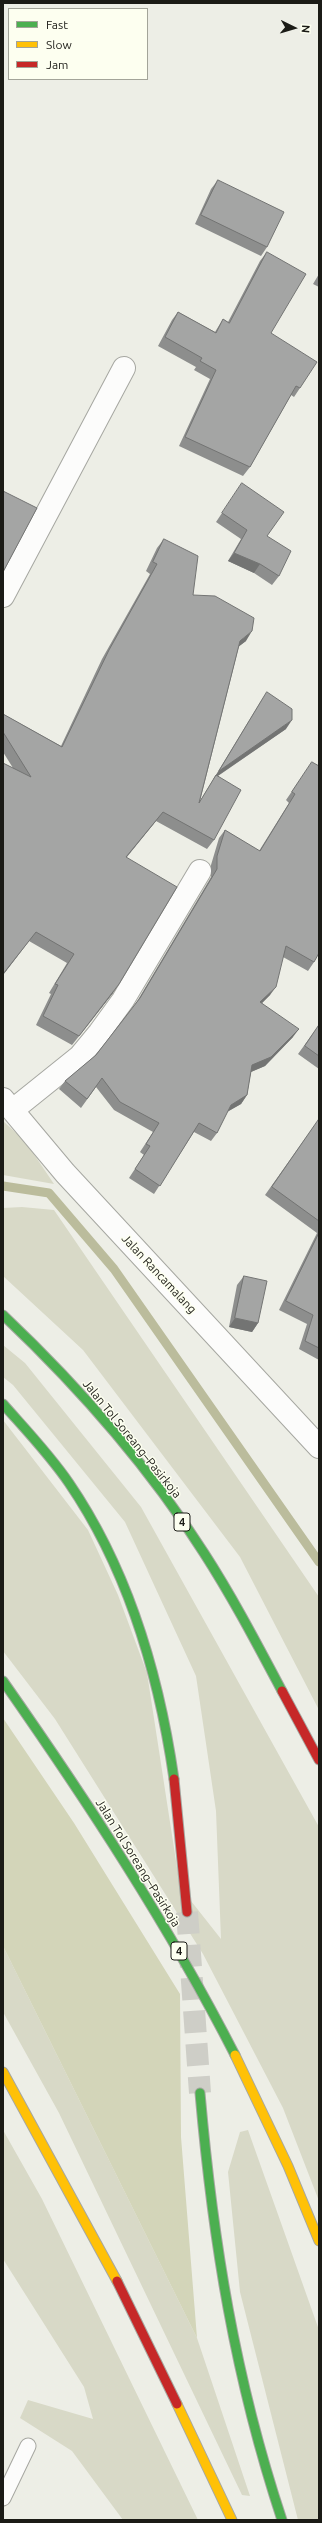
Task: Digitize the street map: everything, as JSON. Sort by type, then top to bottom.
[{"type":"highway","name":"Jalan Tol Soreang–Pasirkoja","points":[[3,1315],[56,1366],[103,1419],[146,1472],[188,1529],[227,1590],[319,1760]]},
{"type":"highway","points":[[3,1404],[42,1446],[76,1494],[101,1536],[138,1619],[162,1700],[173,1762],[181,1829],[187,1912]]},
{"type":"highway","name":"Jalan Tol Soreang–Pasirkoja","points":[[3,1680],[146,1896],[214,2013],[260,2103],[319,2241]]},
{"type":"highway","points":[[3,2072],[122,2290],[230,2517]]},
{"type":"highway","points":[[200,2093],[213,2231],[225,2306],[240,2377],[282,2520]]},
{"type":"street","points":[[3,596],[124,368]]},
{"type":"street","points":[[8,1104],[80,1056],[99,1033],[123,1000],[200,871]]},
{"type":"street","name":"Jalan Rancamalang","points":[[8,1104],[65,1173],[319,1447]]},
{"type":"lane","points":[[3,2498],[28,2446]]},
{"type":"green space","points":[[3,1121],[25,1141],[54,1184],[3,1175]]},
{"type":"green space","points":[[22,1207],[54,1210],[319,1597],[319,1710],[240,1557],[83,1350],[3,1276],[3,1208]]},
{"type":"green space","points":[[3,1345],[25,1363],[141,1507],[319,1827],[319,2201],[283,2108],[203,1954],[55,1719],[3,1651],[3,1420],[88,1530],[118,1595],[147,1673],[180,1887],[221,1939],[216,1811],[196,1676],[125,1522],[13,1385],[3,1377]]},
{"type":"green space","points":[[3,1718],[74,1823],[180,1994],[181,2137],[197,2338],[3,1946]]},
{"type":"green space","points":[[3,1946],[197,2338],[250,2496],[242,2495],[59,2113],[3,2012]]},
{"type":"green space","points":[[3,2130],[42,2199],[198,2520],[123,2520],[72,2451],[20,2418],[28,2400],[93,2419],[84,2387],[3,2259]]},
{"type":"green space","points":[[248,2130],[319,2330],[319,2520],[298,2520],[240,2292],[228,2172],[240,2132]]},
{"type":"building","points":[[218,180],[284,212],[267,247],[201,215]]},
{"type":"building","points":[[267,252],[306,274],[271,333],[317,362],[300,388],[296,386],[250,467],[185,437],[216,370],[200,361],[202,358],[165,337],[178,312],[216,333],[223,319],[229,323]]},
{"type":"building","points":[[242,483],[284,512],[267,536],[291,551],[279,576],[260,564],[234,553],[247,530],[222,513]]},
{"type":"building","points":[[3,491],[37,508],[3,572]]},
{"type":"building","points":[[164,539],[198,556],[193,595],[215,596],[254,618],[252,631],[240,641],[199,803],[216,775],[241,790],[214,840],[163,812],[126,857],[177,887],[119,984],[79,1036],[43,1016],[58,985],[55,984],[74,954],[36,932],[3,974],[3,763],[31,777],[3,732],[3,714],[62,747],[109,650],[157,564],[153,562]]},
{"type":"building","points":[[267,692],[292,709],[292,720],[219,771]]},
{"type":"building","points":[[312,762],[319,766],[319,953],[314,962],[286,946],[276,987],[260,1002],[299,1029],[271,1057],[252,1065],[247,1095],[231,1105],[217,1133],[199,1123],[160,1186],[135,1169],[150,1146],[146,1144],[159,1123],[120,1102],[102,1078],[87,1099],[65,1081],[96,1055],[140,998],[217,869],[217,856],[225,830],[260,851],[295,794],[292,792]]},
{"type":"building","points":[[319,1025],[319,1056],[305,1046]]},
{"type":"building","points":[[319,1119],[319,1221],[272,1187]]},
{"type":"building","points":[[319,1233],[319,1348],[305,1341],[313,1315],[286,1301]]},
{"type":"building","points":[[244,1276],[267,1281],[258,1323],[235,1318]]},
{"type":"waterway","points":[[3,1186],[49,1193],[114,1269],[319,1562]]},
{"type":"tunnel","points":[[187,1912],[200,2093]]},
{"type":"traffic: fast","points":[[3,1315],[59,1370],[111,1428],[160,1489],[215,1570],[282,1691]]},
{"type":"traffic: fast","points":[[3,1404],[38,1443],[62,1473],[90,1517],[109,1552],[125,1588],[150,1663],[160,1701],[174,1779]]},
{"type":"traffic: fast","points":[[3,1681],[96,1818],[125,1864],[182,1958],[235,2055]]},
{"type":"traffic: fast","points":[[200,2093],[212,2203],[228,2309],[251,2414],[282,2520]]},
{"type":"traffic: slow","points":[[235,2055],[288,2166],[319,2241]]},
{"type":"traffic: slow","points":[[3,2072],[117,2281]]},
{"type":"traffic: slow","points":[[177,2404],[232,2520]]},
{"type":"traffic: jam","points":[[282,1691],[319,1760]]},
{"type":"traffic: jam","points":[[174,1779],[187,1912]]},
{"type":"traffic: jam","points":[[117,2281],[177,2404]]}]
